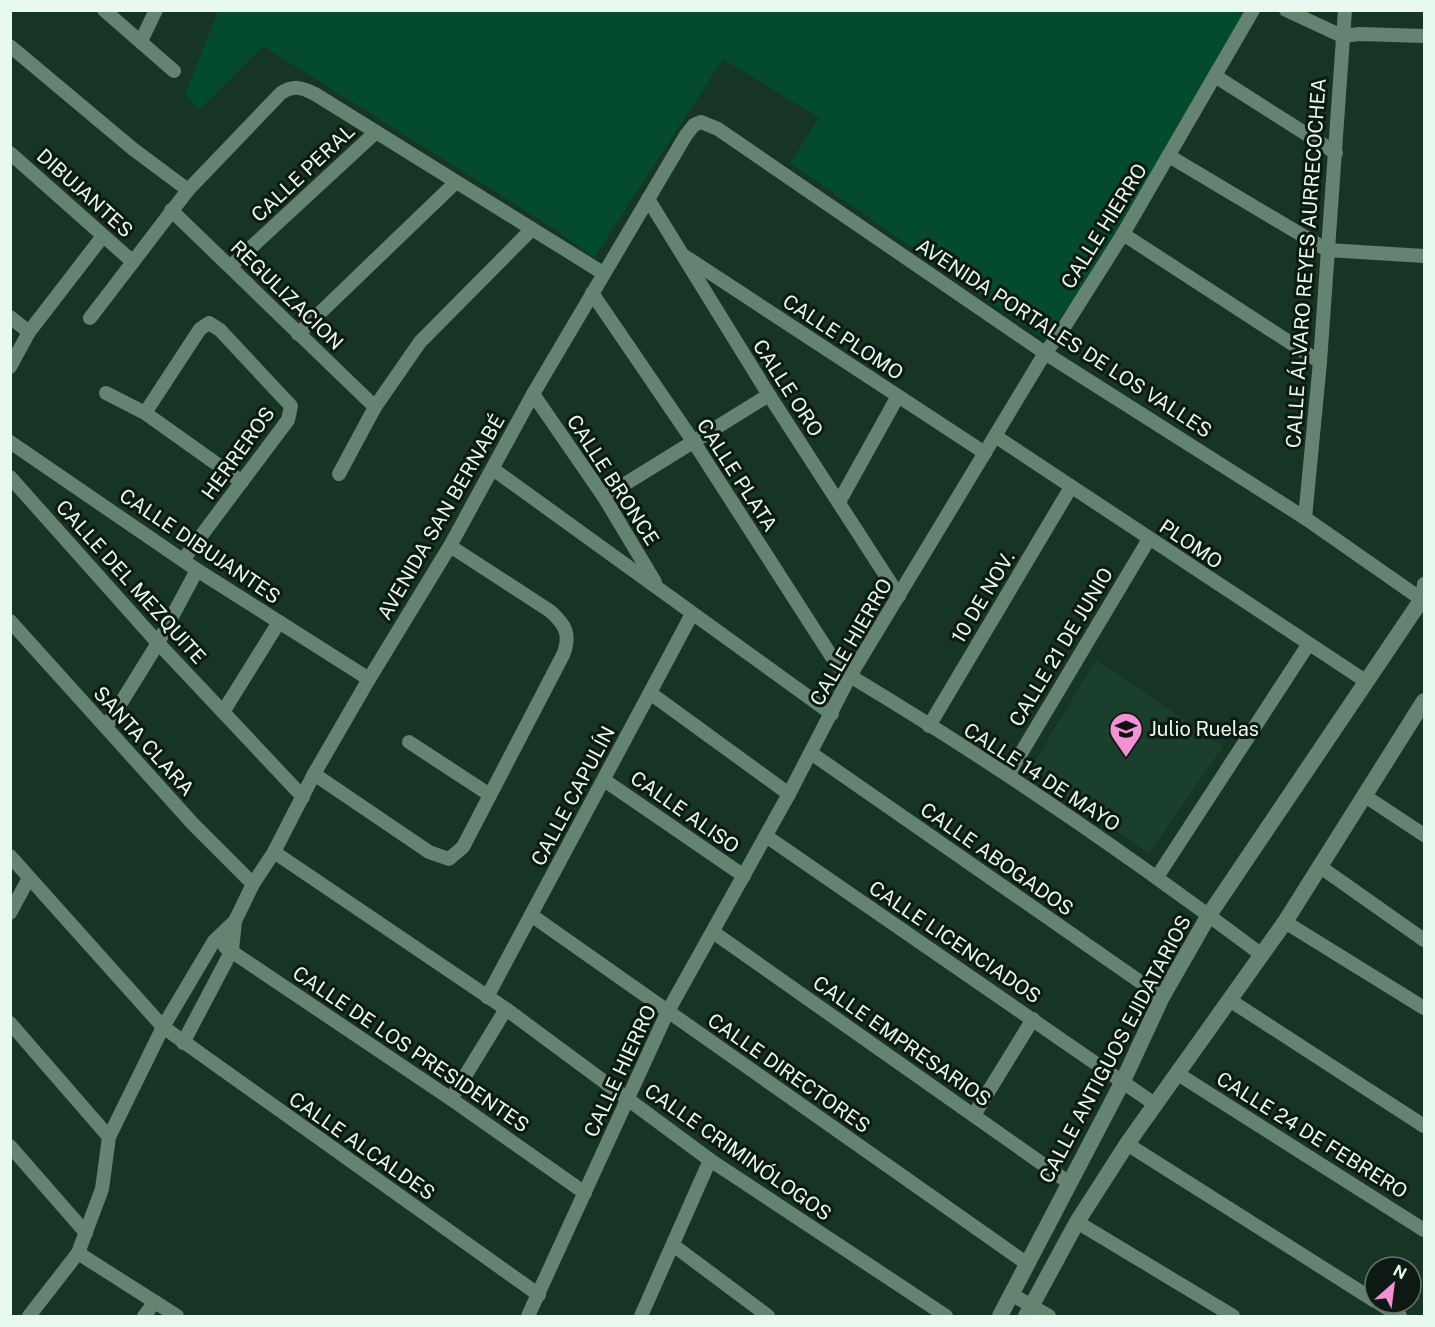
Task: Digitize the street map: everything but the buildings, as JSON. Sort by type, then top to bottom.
[{"type":"street","points":[[104,10],[174,71]]},
{"type":"street","points":[[141,41],[156,10]]},
{"type":"street","name":"CALLE HIERRO","points":[[528,1317],[667,1012],[789,794],[850,676],[1045,353],[1061,332],[1123,234],[1252,10]]},
{"type":"street","points":[[1286,10],[1342,36],[1425,36]]},
{"type":"street","name":"CALLE ÁLVARO REYES AURRECOCHEA","points":[[1305,518],[1320,362],[1345,10]]},
{"type":"street","points":[[10,46],[134,149],[188,190]]},
{"type":"street","points":[[1215,76],[1336,153]]},
{"type":"street","points":[[90,318],[188,190],[281,93],[292,87],[301,87],[315,93],[455,183],[603,273]]},
{"type":"street","name":"AVENIDA PORTALES DE LOS VALLES","points":[[686,135],[694,125],[701,122],[718,129],[1045,353],[1424,595]]},
{"type":"street","name":"CALLE PERAL","points":[[231,266],[376,132]]},
{"type":"street","name":"AVENIDA SAN BERNABÉ","points":[[183,1043],[232,950],[235,921],[253,884],[274,852],[314,774],[369,679],[450,546],[533,394],[686,135]]},
{"type":"street","name":"DIBUJANTES","points":[[10,153],[133,262]]},
{"type":"street","points":[[1169,156],[1327,250],[1425,256]]},
{"type":"street","points":[[298,334],[455,183]]},
{"type":"street","name":"CALLE ORO","points":[[648,199],[769,395],[899,596]]},
{"type":"street","name":"REGULIZACION","points":[[171,210],[375,407]]},
{"type":"street","points":[[339,474],[375,407],[420,342],[532,230]]},
{"type":"street","points":[[1123,234],[1320,362]]},
{"type":"street","points":[[10,367],[29,332],[103,236]]},
{"type":"street","name":"CALLE PLOMO","points":[[680,253],[985,453]]},
{"type":"street","name":"CALLE PLATA","points":[[592,293],[694,444],[824,648],[850,676]]},
{"type":"street","points":[[10,317],[29,332]]},
{"type":"street","name":"HERREROS","points":[[145,413],[200,329],[209,323],[215,326],[291,406],[288,420],[183,560]]},
{"type":"street","points":[[106,393],[145,413],[242,482]]},
{"type":"street","name":"CALLE BRONCE","points":[[533,394],[604,497],[659,589]]},
{"type":"street","points":[[604,497],[694,444],[769,395]]},
{"type":"street","points":[[839,502],[898,396]]},
{"type":"street","name":"PLOMO","points":[[995,436],[1367,682]]},
{"type":"street","name":"CALLE DIBUJANTES","points":[[10,442],[197,570],[369,679]]},
{"type":"street","name":"CALLE BRONCE","points":[[493,469],[832,714]]},
{"type":"street","name":"CALLE DEL MEZQUITE","points":[[10,477],[158,643],[303,797]]},
{"type":"street","name":"10 DE NOV.","points":[[929,726],[1071,487]]},
{"type":"street","name":"CALLE 21 DE JUNIO","points":[[1008,775],[1149,539]]},
{"type":"street","points":[[314,774],[429,852],[449,859],[463,847],[563,655],[568,633],[562,621],[549,611],[450,546]]},
{"type":"street","points":[[106,728],[158,643],[197,570]]},
{"type":"street","name":"CALLE ANTIGUOS EJIDATARIOS","points":[[1000,1317],[1068,1182],[1123,1081],[1162,997],[1209,915],[1424,595]]},
{"type":"street","name":"CALLE CAPULÍN","points":[[487,997],[692,614]]},
{"type":"street","name":"SANTA CLARA","points":[[10,621],[193,824],[253,884]]},
{"type":"street","points":[[223,712],[279,622]]},
{"type":"street","points":[[1157,877],[1308,645]]},
{"type":"street","name":"CALLE 14 DE MAYO","points":[[850,676],[1008,775],[1157,877],[1262,955]]},
{"type":"street","points":[[650,693],[789,794]]},
{"type":"street","points":[[1028,1311],[1077,1222],[1127,1144],[1231,1001],[1285,922],[1319,866],[1422,711]]},
{"type":"street","points":[[409,742],[490,795]]},
{"type":"street","name":"CALLE ABOGADOS","points":[[811,753],[1162,997]]},
{"type":"street","name":"CALLE ALISO","points":[[604,780],[744,876]]},
{"type":"street","points":[[1365,796],[1425,835]]},
{"type":"street","name":"CALLE LICENCIADOS","points":[[766,836],[1155,1105]]},
{"type":"street","name":"CALLE CRIMINÓLOGOS","points":[[274,852],[506,1010],[710,1160],[946,1317]]},
{"type":"street","name":"CALLE ALCALDES","points":[[10,856],[163,1027],[538,1295]]},
{"type":"street","points":[[1319,866],[1425,940]]},
{"type":"street","points":[[10,913],[29,878]]},
{"type":"street","name":"CALLE DIRECTORES","points":[[531,915],[1026,1263]]},
{"type":"street","name":"AVENIDA SAN BERNABÉ","points":[[29,1317],[78,1253],[102,1189],[109,1137],[163,1027],[214,941],[235,921]]},
{"type":"street","points":[[1285,922],[1425,1008]]},
{"type":"street","name":"CALLE EMPRESARIOS","points":[[713,932],[1068,1182]]},
{"type":"street","name":"CALLE DE LOS PRESIDENTES","points":[[214,941],[232,950],[585,1193]]},
{"type":"street","points":[[1231,1001],[1425,1126]]},
{"type":"street","points":[[451,1099],[506,1010]]},
{"type":"street","points":[[974,1115],[1033,1019]]},
{"type":"street","points":[[10,1023],[109,1137]]},
{"type":"street","name":"CALLE 24 DE FEBRERO","points":[[1178,1074],[1425,1230]]},
{"type":"street","points":[[1127,1144],[1363,1293]]},
{"type":"street","points":[[10,1146],[86,1233]]},
{"type":"street","points":[[641,1317],[710,1160]]},
{"type":"street","points":[[1077,1222],[1233,1317]]},
{"type":"street","points":[[673,1245],[768,1317]]},
{"type":"street","points":[[78,1253],[177,1317]]},
{"type":"street","points":[[1011,1294],[1028,1311],[1049,1317]]},
{"type":"street","points":[[144,1317],[155,1302]]},
{"type":"shaded area","points":[[218,11],[1251,11],[1075,297],[1044,339],[790,163],[819,118],[723,59],[594,258],[556,230],[263,46],[199,110],[185,95]]},
{"type":"shaded area","name":"Julio Ruelas","points":[[1096,660],[1223,746],[1149,853],[1029,771]]},
{"type":"place","name":"Julio Ruelas","points":[[1126,758]]}]
